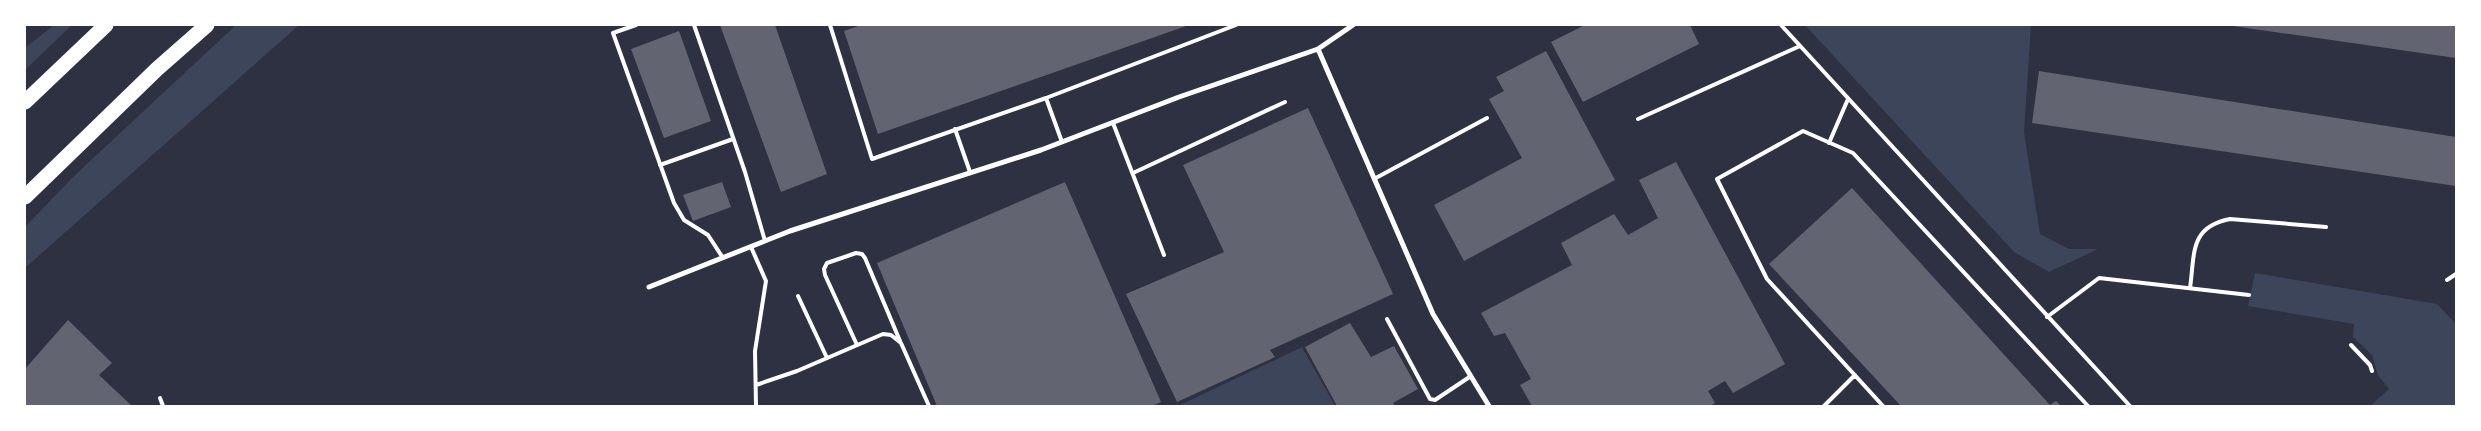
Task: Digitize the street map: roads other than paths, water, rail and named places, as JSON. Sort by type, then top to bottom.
[{"type":"highway","points":[[25,102],[106,25]]},
{"type":"highway","points":[[25,197],[157,69],[207,25]]},
{"type":"street","points":[[649,288],[765,241],[871,204],[1062,142],[1179,97],[1318,49],[1353,25]]},
{"type":"street","points":[[1318,49],[1433,314],[1489,406]]},
{"type":"lane","points":[[636,25],[613,33],[660,165],[680,215],[708,236],[723,258]]},
{"type":"lane","points":[[694,25],[765,241]]},
{"type":"lane","points":[[830,25],[872,158],[1046,98],[1236,25]]},
{"type":"lane","points":[[1781,25],[2130,406]]},
{"type":"lane","points":[[1638,119],[1800,46]]},
{"type":"lane","points":[[1046,98],[1062,142]]},
{"type":"lane","points":[[1829,142],[1848,99]]},
{"type":"lane","points":[[1133,173],[1285,102]]},
{"type":"lane","points":[[1374,179],[1487,118]]},
{"type":"lane","points":[[1113,123],[1164,255]]},
{"type":"lane","points":[[955,130],[970,172]]},
{"type":"lane","points":[[1883,406],[1767,278],[1717,179],[1803,131],[1853,153],[2088,406]]},
{"type":"lane","points":[[660,165],[733,139]]},
{"type":"lane","points":[[2190,288],[2197,241],[2205,229],[2216,222],[2230,219],[2326,227]]},
{"type":"lane","points":[[751,247],[766,281],[756,351],[756,406]]},
{"type":"lane","points":[[857,345],[825,276],[824,269],[827,263],[856,253],[862,254],[865,258],[900,343],[929,406]]},
{"type":"lane","points":[[2447,280],[2456,274]]},
{"type":"lane","points":[[2048,317],[2099,278],[2249,295]]},
{"type":"lane","points":[[798,296],[827,358]]},
{"type":"lane","points":[[1388,319],[1430,399],[1435,400],[1471,376]]},
{"type":"lane","points":[[756,385],[883,334],[891,335],[900,343]]},
{"type":"lane","points":[[2351,345],[2370,364],[2372,371]]},
{"type":"lane","points":[[1824,406],[1855,375]]},
{"type":"lane","points":[[160,398],[163,406]]}]
